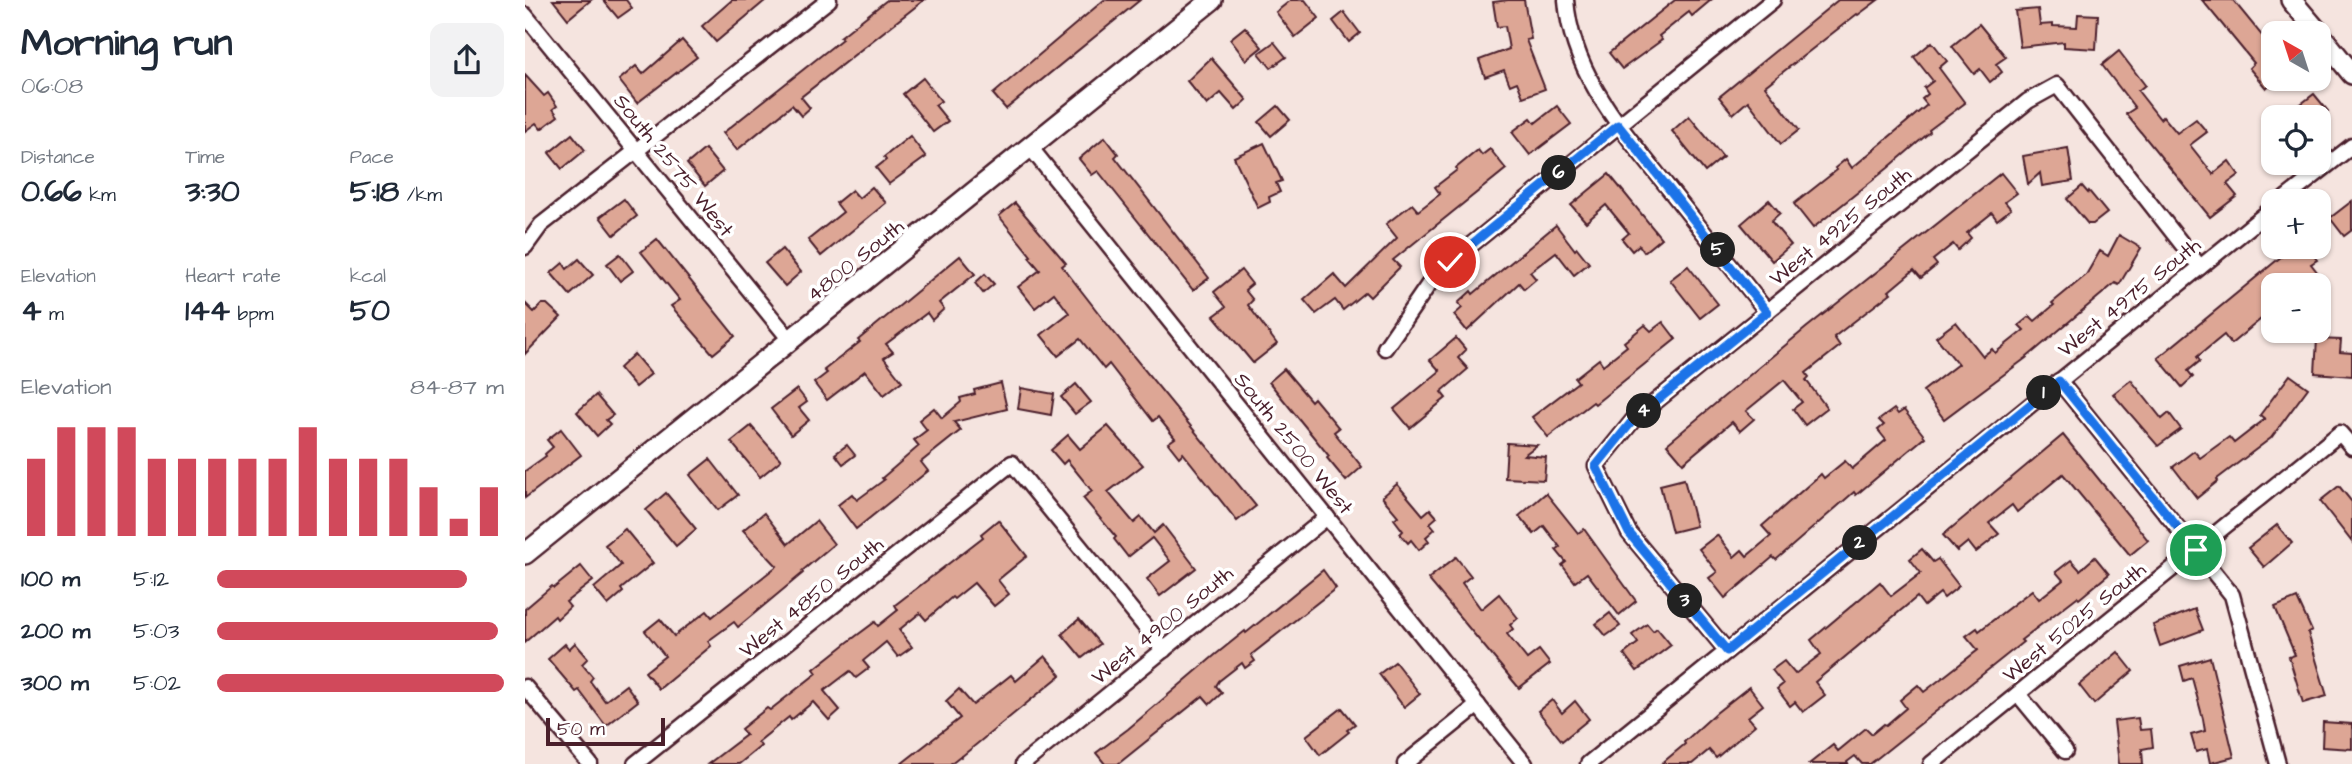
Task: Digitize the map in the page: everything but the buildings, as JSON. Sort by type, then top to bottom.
[{"type":"main road","name":"4800 South","points":[[525,554],[1212,0]]},
{"type":"main road","points":[[2291,0],[2309,21]]},
{"type":"main road","points":[[2331,48],[2352,74]]},
{"type":"street","points":[[525,247],[541,225],[829,0]]},
{"type":"street","points":[[1566,0],[1576,51],[1593,88],[1618,125],[1767,312]]},
{"type":"street","points":[[1385,348],[1429,284],[1450,262],[1773,0]]},
{"type":"street","name":"South 2575 West","points":[[525,15],[791,341]]},
{"type":"street","name":"West 4925 South","points":[[1727,651],[1629,533],[1596,466],[1634,419],[2028,101],[2057,85],[2200,267]]},
{"type":"street","points":[[2297,189],[2352,146]]},
{"type":"street","name":"South 2500 West","points":[[1030,147],[1525,764]]},
{"type":"street","name":"West 4975 South","points":[[1588,764],[2261,218]]},
{"type":"street","points":[[2059,381],[2232,596],[2278,764]]},
{"type":"street","name":"West 5025 South","points":[[1931,764],[2340,433],[2352,447]]},
{"type":"street","name":"West 4850 South","points":[[635,764],[1012,463],[1164,650]]},
{"type":"street","name":"West 4900 South","points":[[1023,764],[1327,517]]},
{"type":"street","points":[[525,687],[590,764]]},
{"type":"street","points":[[2018,694],[2065,751]]},
{"type":"street","points":[[1405,764],[1478,705]]},
{"type":"route","points":[[1450,262],[1618,125],[1767,312],[1634,419],[1596,466],[1629,533],[1727,651],[2059,381],[2196,550]]}]
